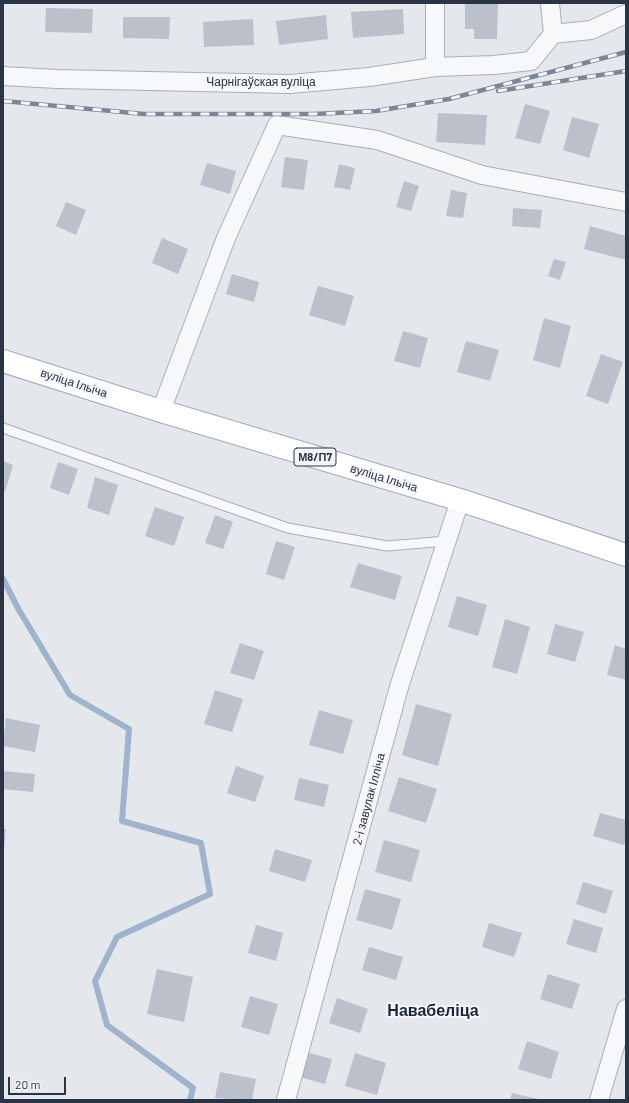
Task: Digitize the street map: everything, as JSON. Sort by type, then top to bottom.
[{"type":"main road","name":"вуліца Ільіча","points":[[3,361],[161,411],[460,500],[626,555]]},
{"type":"street","points":[[435,3],[435,67]]},
{"type":"street","points":[[550,3],[553,34],[591,30],[626,14]]},
{"type":"street","name":"Чарнігаўская вуліца","points":[[3,76],[57,79],[290,84],[369,77],[435,67],[494,65],[531,61],[553,34]]},
{"type":"street","points":[[161,411],[226,238],[277,125],[377,140],[482,175],[626,202]]},
{"type":"street","name":"2-і завулак Ілліча","points":[[286,1100],[399,687],[460,500]]},
{"type":"street","points":[[599,1100],[626,1009]]},
{"type":"lane","points":[[3,428],[288,528],[387,546],[447,541]]},
{"type":"building","points":[[465,4],[498,4],[497,39],[474,39],[474,29],[465,29]]},
{"type":"building","points":[[46,8],[93,9],[92,33],[45,32]]},
{"type":"building","points":[[403,9],[404,34],[353,38],[351,12]]},
{"type":"building","points":[[326,15],[328,39],[279,45],[276,21]]},
{"type":"building","points":[[123,17],[170,17],[169,39],[123,38]]},
{"type":"building","points":[[253,19],[254,45],[204,47],[203,22]]},
{"type":"building","points":[[525,104],[550,111],[540,144],[515,138]]},
{"type":"building","points":[[438,113],[487,115],[485,145],[436,142]]},
{"type":"building","points":[[572,117],[599,124],[589,158],[563,150]]},
{"type":"building","points":[[285,157],[308,160],[304,190],[281,187]]},
{"type":"building","points":[[207,163],[236,171],[230,194],[200,185]]},
{"type":"building","points":[[339,164],[355,168],[350,190],[334,187]]},
{"type":"building","points":[[404,181],[419,186],[411,211],[396,207]]},
{"type":"building","points":[[451,190],[467,193],[463,218],[446,216]]},
{"type":"building","points":[[66,202],[86,210],[76,235],[56,226]]},
{"type":"building","points":[[513,208],[542,210],[540,228],[512,226]]},
{"type":"building","points":[[590,226],[626,236],[626,260],[584,249]]},
{"type":"building","points":[[162,238],[188,249],[178,274],[152,263]]},
{"type":"building","points":[[554,259],[566,262],[560,280],[548,276]]},
{"type":"building","points":[[232,274],[259,282],[254,302],[226,294]]},
{"type":"building","points":[[318,286],[354,296],[345,326],[309,315]]},
{"type":"building","points":[[544,318],[571,326],[560,368],[533,360]]},
{"type":"building","points":[[403,331],[428,338],[420,368],[394,361]]},
{"type":"building","points":[[466,341],[499,350],[490,381],[457,372]]},
{"type":"building","points":[[601,354],[623,362],[608,404],[586,396]]},
{"type":"building","points":[[3,461],[13,465],[5,492],[3,491]]},
{"type":"building","points":[[58,462],[78,469],[69,495],[50,488]]},
{"type":"building","points":[[95,477],[118,485],[109,515],[87,508]]},
{"type":"building","points":[[155,507],[184,517],[174,546],[145,536]]},
{"type":"building","points":[[215,515],[233,522],[223,549],[205,543]]},
{"type":"building","points":[[276,541],[295,547],[284,580],[266,574]]},
{"type":"building","points":[[358,563],[402,576],[395,600],[350,587]]},
{"type":"building","points":[[457,596],[487,605],[478,636],[448,627]]},
{"type":"building","points":[[505,619],[530,627],[517,674],[492,667]]},
{"type":"building","points":[[555,624],[584,632],[575,662],[547,654]]},
{"type":"building","points":[[240,643],[264,651],[254,680],[230,673]]},
{"type":"building","points":[[615,645],[626,649],[626,680],[607,675]]},
{"type":"building","points":[[215,690],[243,699],[232,732],[204,724]]},
{"type":"building","points":[[416,704],[452,714],[438,766],[402,755]]},
{"type":"building","points":[[319,710],[353,720],[343,754],[309,745]]},
{"type":"building","points":[[6,718],[40,725],[35,752],[3,746]]},
{"type":"building","points":[[236,766],[264,776],[255,802],[227,793]]},
{"type":"building","points":[[3,771],[35,774],[33,792],[3,789]]},
{"type":"building","points":[[399,777],[437,789],[426,823],[388,811]]},
{"type":"building","points":[[299,778],[329,785],[324,807],[294,800]]},
{"type":"building","points":[[600,813],[626,820],[626,838],[624,845],[593,836]]},
{"type":"building","points":[[3,829],[6,829],[4,850],[3,850]]},
{"type":"building","points":[[384,840],[420,850],[411,882],[375,872]]},
{"type":"building","points":[[275,849],[312,860],[305,882],[269,871]]},
{"type":"building","points":[[583,882],[613,891],[606,914],[576,904]]},
{"type":"building","points":[[365,889],[401,899],[392,930],[356,920]]},
{"type":"building","points":[[574,919],[603,928],[596,953],[566,944]]},
{"type":"building","points":[[489,923],[522,933],[514,957],[482,947]]},
{"type":"building","points":[[256,925],[283,933],[276,961],[248,953]]},
{"type":"building","points":[[369,947],[403,957],[396,980],[362,970]]},
{"type":"building","points":[[157,969],[193,977],[184,1022],[147,1014]]},
{"type":"building","points":[[548,974],[580,984],[572,1009],[540,999]]},
{"type":"building","points":[[250,996],[278,1004],[269,1035],[241,1027]]},
{"type":"building","points":[[337,998],[368,1009],[360,1033],[329,1023]]},
{"type":"building","points":[[527,1041],[559,1052],[551,1079],[518,1069]]},
{"type":"building","points":[[306,1052],[332,1059],[325,1084],[300,1077]]},
{"type":"building","points":[[355,1053],[386,1063],[377,1095],[345,1086]]},
{"type":"building","points":[[220,1072],[256,1079],[252,1100],[215,1098]]},
{"type":"building","points":[[512,1093],[538,1099],[538,1100],[510,1100]]},
{"type":"waterway","points":[[3,579],[19,610],[70,695],[129,729],[122,821],[201,843],[210,894],[117,937],[95,981],[107,1025],[193,1088],[190,1100]]},
{"type":"railway","points":[[3,101],[144,114],[314,114],[376,111],[449,99],[626,52]]},
{"type":"railway","points":[[498,91],[626,71]]},
{"type":"district","name":"Навабеліца","points":[[433,1011]]}]
